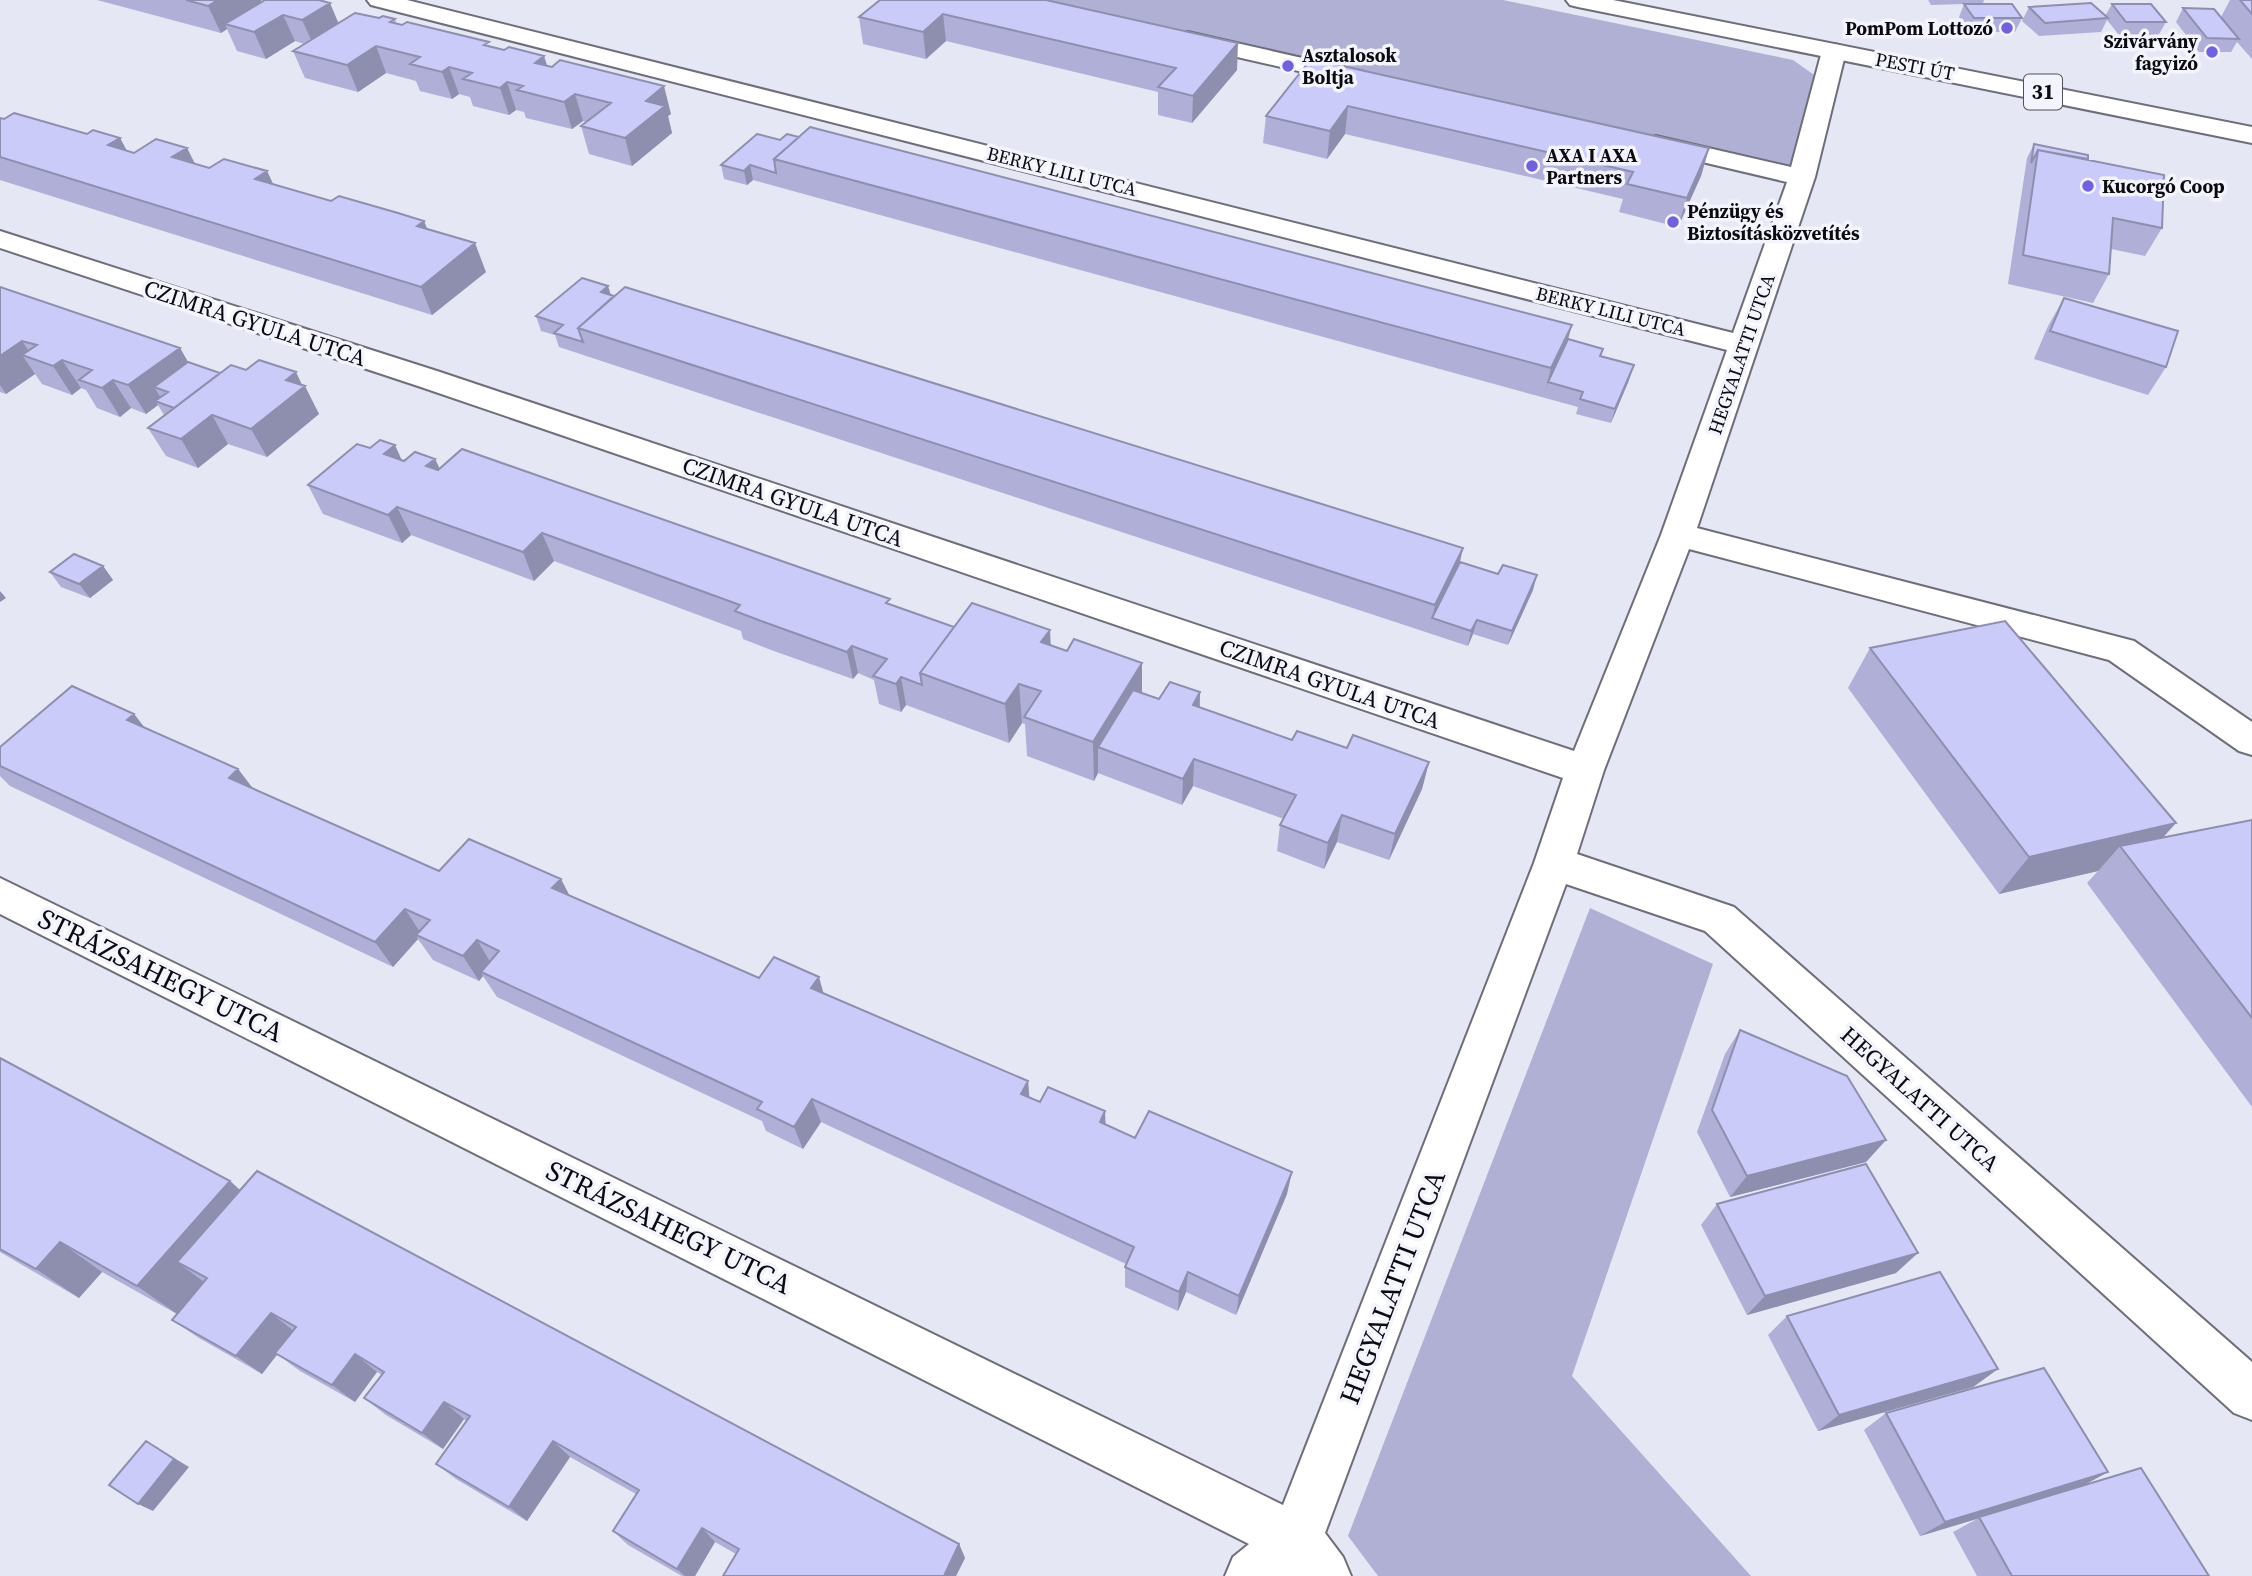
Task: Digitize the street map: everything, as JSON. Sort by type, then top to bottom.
[{"type":"street","name":"BERKY LILI UTCA","points":[[379,0],[1744,345]]},
{"type":"street","name":"PESTI ÚT","points":[[1580,0],[2252,135]]},
{"type":"street","points":[[1162,33],[1380,82]]},
{"type":"street","name":"HEGYALATTI UTCA","points":[[1252,1576],[1310,1557],[1585,770],[1678,535],[1802,177],[1835,51]]},
{"type":"street","points":[[1639,140],[1802,177]]},
{"type":"street","name":"CZIMRA GYULA UTCA","points":[[0,239],[442,384],[1585,770]]},
{"type":"street","points":[[1678,535],[2121,650],[2252,741]]},
{"type":"street","name":"HEGYALATTI UTCA","points":[[1554,863],[1719,919],[2252,1395]]},
{"type":"street","name":"STRÁZSAHEGY UTCA","points":[[0,895],[1310,1557]]},
{"type":"shaded area","points":[[1012,0],[1503,0],[1793,60],[1827,84],[1802,177]]},
{"type":"shaded area","points":[[1590,908],[1713,964],[1572,1376],[1751,1576],[1378,1576],[1348,1536]]},
{"type":"building","points":[[186,0],[218,0],[208,6]]},
{"type":"building","points":[[265,0],[319,0],[330,3],[302,20],[283,15],[254,32],[225,24]]},
{"type":"building","points":[[880,0],[1046,0],[1238,43],[1193,96],[1158,87],[1176,68],[943,14],[923,32],[859,17]]},
{"type":"building","points":[[2240,0],[2252,0],[2252,14]]},
{"type":"building","points":[[2091,3],[2108,18],[2045,23],[2029,7]]},
{"type":"building","points":[[1964,4],[2012,4],[2022,18],[1974,18]]},
{"type":"building","points":[[2112,4],[2151,4],[2166,22],[2126,22]]},
{"type":"building","points":[[2183,8],[2214,9],[2239,39],[2207,38]]},
{"type":"building","points":[[355,13],[379,18],[383,16],[395,19],[390,22],[402,25],[407,22],[489,42],[484,45],[504,50],[509,47],[544,56],[535,63],[552,67],[560,60],[664,86],[646,101],[665,106],[625,138],[581,126],[611,103],[575,94],[564,102],[517,90],[523,86],[507,82],[500,88],[463,79],[472,73],[449,67],[442,72],[410,64],[420,57],[376,46],[347,65],[293,51]]},
{"type":"building","points":[[1311,59],[1709,148],[1687,198],[1627,184],[1633,172],[1348,106],[1330,131],[1266,116]]},
{"type":"building","points":[[14,113],[87,134],[93,130],[120,138],[108,145],[134,153],[156,139],[187,148],[172,157],[209,168],[224,159],[267,171],[255,179],[331,201],[339,196],[398,213],[424,221],[417,226],[475,243],[421,287],[0,157],[0,118],[4,119]]},
{"type":"building","points":[[810,127],[1572,325],[1551,368],[774,159]]},
{"type":"building","points":[[757,134],[780,140],[787,134],[799,137],[774,159],[776,173],[750,165],[744,171],[721,165]]},
{"type":"building","points":[[2034,144],[2088,155],[2088,159],[2038,150],[2031,163]]},
{"type":"building","points":[[2038,150],[2164,175],[2162,228],[2113,218],[2109,274],[2023,255]]},
{"type":"building","points":[[582,278],[608,286],[601,292],[614,296],[578,328],[583,342],[554,333],[563,325],[536,316]]},
{"type":"building","points":[[0,287],[180,348],[128,385],[113,380],[102,388],[79,380],[92,370],[62,360],[53,366],[22,355],[37,345],[22,341],[0,356]]},
{"type":"building","points":[[625,287],[1463,548],[1435,605],[578,328]]},
{"type":"building","points":[[2064,298],[2178,331],[2166,367],[2050,331]]},
{"type":"building","points":[[1568,339],[1603,349],[1600,356],[1634,365],[1615,409],[1580,399],[1583,392],[1548,382]]},
{"type":"building","points":[[259,360],[296,372],[286,380],[305,386],[251,429],[212,415],[181,439],[148,428],[231,365],[246,370]]},
{"type":"building","points":[[188,362],[220,373],[174,408],[155,401],[168,392],[154,387]]},
{"type":"building","points":[[380,440],[395,445],[384,454],[404,461],[415,452],[435,459],[426,466],[438,470],[462,449],[890,599],[886,603],[954,627],[920,673],[922,685],[901,677],[896,684],[873,676],[887,659],[852,646],[847,652],[764,622],[735,611],[740,605],[542,533],[523,552],[397,507],[388,515],[308,485],[357,444],[370,448]]},
{"type":"building","points":[[74,554],[103,566],[79,584],[50,572]]},
{"type":"building","points":[[1460,562],[1498,574],[1503,565],[1537,575],[1512,631],[1477,620],[1471,631],[1432,618]]},
{"type":"building","points":[[972,603],[1050,630],[1041,642],[1067,651],[1074,639],[1142,663],[1093,742],[1024,717],[1041,691],[1019,684],[1005,704],[920,673]]},
{"type":"building","points":[[2005,621],[2176,823],[2029,857],[1870,648]]},
{"type":"building","points":[[1170,682],[1200,692],[1193,705],[1292,740],[1297,731],[1347,748],[1353,735],[1429,762],[1395,834],[1342,815],[1328,843],[1280,825],[1296,795],[1194,759],[1183,779],[1098,747],[1133,690],[1159,699]]},
{"type":"building","points":[[72,686],[134,714],[127,720],[238,769],[229,778],[439,871],[469,839],[561,879],[552,888],[759,978],[774,957],[819,977],[811,988],[1028,1081],[1021,1094],[1040,1102],[1048,1087],[1105,1111],[1100,1122],[1135,1138],[1149,1111],[1292,1172],[1239,1296],[1188,1272],[1179,1292],[1125,1267],[1134,1247],[812,1099],[794,1127],[757,1109],[762,1102],[481,972],[499,951],[477,940],[463,956],[416,935],[430,920],[405,909],[375,942],[0,766],[0,747]]},
{"type":"building","points":[[2252,820],[2252,1018],[2120,846]]},
{"type":"building","points":[[1740,1030],[1847,1076],[1886,1140],[1747,1176],[1712,1110]]},
{"type":"building","points":[[0,1058],[230,1181],[137,1286],[60,1242],[36,1269],[0,1249]]},
{"type":"building","points":[[1866,1164],[1918,1253],[1765,1296],[1717,1204]]},
{"type":"building","points":[[257,1171],[959,1544],[944,1576],[723,1576],[739,1549],[702,1528],[677,1569],[613,1531],[639,1490],[553,1441],[509,1507],[436,1464],[470,1416],[444,1402],[422,1433],[364,1398],[384,1372],[355,1354],[332,1385],[275,1353],[296,1327],[271,1313],[236,1356],[172,1320],[207,1278],[177,1262]]},
{"type":"building","points":[[1940,1272],[1998,1369],[1839,1415],[1787,1316]]},
{"type":"building","points":[[2044,1368],[2108,1472],[1945,1522],[1886,1413]]},
{"type":"building","points":[[146,1441],[174,1459],[138,1504],[109,1485]]},
{"type":"building","points":[[2141,1468],[2209,1576],[2012,1576],[1979,1517]]},
{"type":"place","name":"PomPom Lottozó","points":[[2007,28]]},
{"type":"place","name":"Szivárvány fagyizó","points":[[2212,52]]},
{"type":"place","name":"Asztalosok Boltja","points":[[1288,66]]},
{"type":"place","name":"AXA I AXA Partners","points":[[1532,166]]},
{"type":"place","name":"Kucorgó Coop","points":[[2088,186]]},
{"type":"place","name":"Pénzügy és Biztosításközvetítés","points":[[1673,222]]}]
